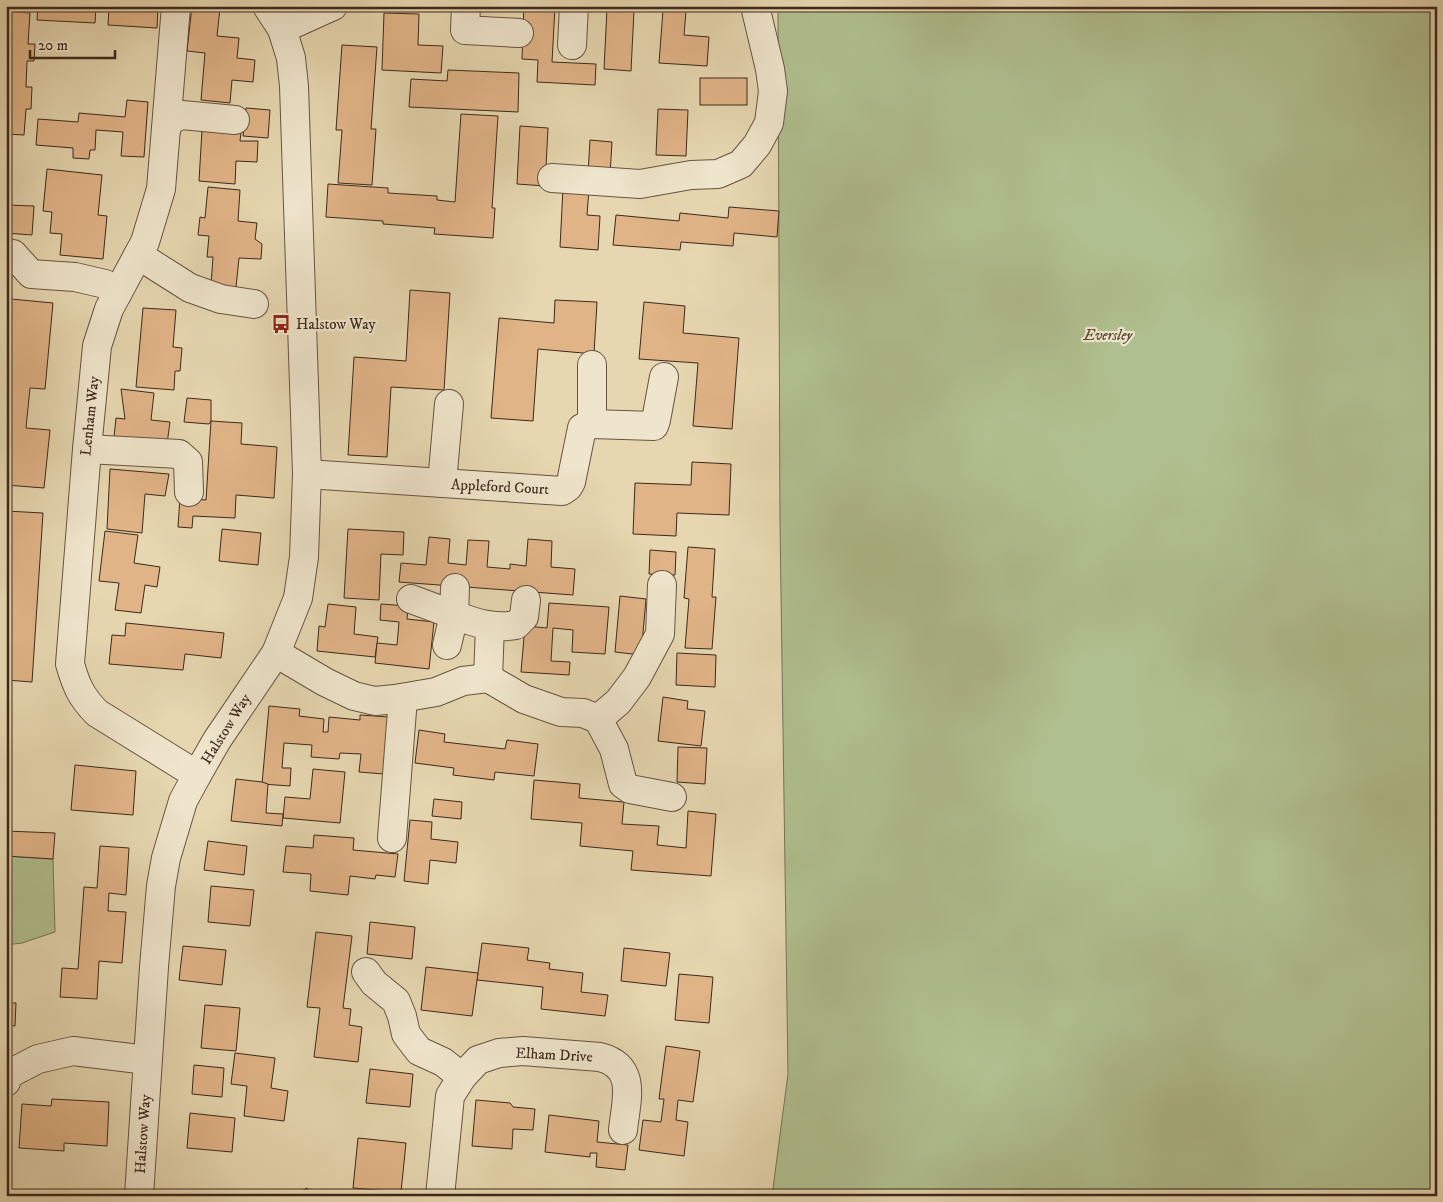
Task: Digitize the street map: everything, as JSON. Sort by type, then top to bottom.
[{"type":"street","name":"Lenham Way","points":[[176,6],[161,189],[145,242],[109,309],[98,346],[87,449],[70,664],[76,686],[86,702],[97,713],[197,775]]},
{"type":"street","name":"Halstow Way","points":[[140,1196],[161,886],[166,858],[183,801],[217,740],[276,653],[298,598],[304,557],[307,474],[294,86],[291,58],[282,29],[267,6]]},
{"type":"street","points":[[282,29],[333,6]]},
{"type":"street","points":[[466,6],[465,30],[519,33]]},
{"type":"street","points":[[572,45],[574,6]]},
{"type":"street","points":[[552,178],[640,184],[691,174],[718,174],[741,164],[757,146],[769,123],[773,91],[770,69],[755,6]]},
{"type":"street","points":[[166,129],[171,120],[182,115],[235,120]]},
{"type":"street","points":[[6,254],[13,254],[31,274],[75,277],[98,282],[105,284],[117,294]]},
{"type":"street","points":[[138,255],[190,288],[221,299],[254,304]]},
{"type":"street","points":[[592,365],[592,424],[654,426],[664,378]]},
{"type":"street","points":[[442,483],[449,404]]},
{"type":"street","name":"Appleford Court","points":[[307,474],[562,491],[571,482],[582,428],[592,424]]},
{"type":"street","points":[[87,449],[180,454],[188,462],[189,492]]},
{"type":"street","points":[[598,719],[618,702],[637,677],[660,634],[662,584]]},
{"type":"street","points":[[447,646],[454,615],[455,588]]},
{"type":"street","points":[[411,599],[477,623],[501,628],[516,626],[524,617],[526,600]]},
{"type":"street","points":[[488,678],[490,626]]},
{"type":"street","points":[[276,653],[325,682],[354,696],[375,701],[436,692],[463,681],[488,678],[524,699],[561,712],[583,714],[598,719],[614,748],[623,784],[630,789],[672,797]]},
{"type":"street","points":[[392,838],[403,698]]},
{"type":"street","points":[[366,972],[374,983],[396,1001],[406,1034],[419,1051],[443,1062],[462,1076]]},
{"type":"street","name":"Elham Drive","points":[[440,1196],[450,1096],[462,1076],[478,1060],[499,1054],[522,1051],[600,1057],[612,1060],[623,1072],[628,1082],[622,1130]]},
{"type":"street","points":[[6,1082],[7,1075],[38,1059],[73,1052],[148,1060]]},
{"type":"green space","name":"Eversley","points":[[778,6],[1437,6],[1437,1196],[772,1196],[788,1074],[780,523]]},
{"type":"green space","points":[[6,856],[53,859],[55,932],[22,943],[6,945]]},
{"type":"building","points":[[38,6],[96,6],[95,23],[37,20]]},
{"type":"building","points":[[109,6],[158,6],[157,28],[108,25]]},
{"type":"building","points":[[192,6],[220,8],[217,36],[239,38],[237,58],[255,60],[253,82],[232,80],[230,103],[201,100],[205,53],[187,51]]},
{"type":"building","points":[[524,6],[555,7],[552,62],[596,64],[595,85],[537,82],[538,60],[522,59]]},
{"type":"building","points":[[607,9],[634,10],[631,71],[604,69]]},
{"type":"building","points":[[663,10],[686,11],[684,35],[709,37],[707,66],[659,63]]},
{"type":"building","points":[[6,11],[30,13],[28,44],[35,44],[34,61],[27,61],[26,87],[32,87],[31,109],[26,109],[24,135],[6,134]]},
{"type":"building","points":[[384,13],[419,14],[418,45],[443,46],[441,73],[382,70]]},
{"type":"building","points":[[342,45],[377,47],[371,129],[376,129],[372,185],[338,183],[342,130],[336,130]]},
{"type":"building","points":[[448,70],[519,73],[518,112],[409,107],[411,79],[447,81]]},
{"type":"building","points":[[700,78],[747,78],[747,105],[700,105]]},
{"type":"building","points":[[127,100],[148,102],[144,157],[121,156],[123,132],[96,130],[95,150],[90,150],[89,159],[73,158],[73,148],[36,145],[38,119],[78,122],[79,113],[125,117]]},
{"type":"building","points":[[246,108],[270,110],[268,138],[243,136]]},
{"type":"building","points":[[658,109],[688,110],[686,156],[656,155]]},
{"type":"building","points":[[461,114],[498,116],[492,208],[495,208],[493,238],[434,234],[435,228],[383,224],[383,221],[326,217],[328,184],[388,188],[388,193],[437,196],[437,200],[455,202]]},
{"type":"building","points":[[520,126],[548,128],[545,186],[517,184]]},
{"type":"building","points":[[202,130],[241,132],[240,141],[258,141],[257,162],[236,161],[235,184],[199,181]]},
{"type":"building","points":[[590,140],[612,142],[610,175],[588,174]]},
{"type":"building","points":[[47,169],[102,175],[98,215],[107,216],[103,259],[60,255],[62,234],[50,233],[52,212],[43,211]]},
{"type":"building","points":[[208,187],[240,190],[238,221],[257,223],[255,239],[262,244],[261,259],[239,258],[236,287],[211,285],[213,257],[207,257],[209,236],[198,235],[200,217],[205,218]]},
{"type":"building","points":[[563,188],[589,189],[587,215],[600,216],[598,250],[560,247]]},
{"type":"building","points":[[6,205],[34,206],[32,235],[6,233]]},
{"type":"building","points":[[729,207],[779,211],[777,237],[734,233],[733,246],[681,242],[680,250],[613,245],[616,215],[679,221],[680,213],[728,218]]},
{"type":"building","points":[[410,290],[450,293],[444,390],[391,387],[387,457],[348,455],[354,357],[406,361]]},
{"type":"building","points":[[11,299],[53,303],[45,389],[30,388],[26,428],[50,430],[44,488],[6,485],[6,344]]},
{"type":"building","points":[[555,300],[597,302],[594,354],[538,349],[533,421],[491,418],[499,318],[554,323]]},
{"type":"building","points":[[644,302],[685,306],[683,333],[739,338],[732,429],[693,426],[698,363],[639,359]]},
{"type":"building","points":[[143,308],[176,310],[173,347],[182,348],[180,371],[175,371],[174,390],[136,387]]},
{"type":"building","points":[[121,389],[154,393],[151,420],[170,422],[167,444],[114,437],[116,418],[125,419]]},
{"type":"building","points":[[187,398],[211,400],[211,421],[209,424],[184,422]]},
{"type":"building","points":[[211,421],[242,423],[241,444],[277,447],[274,498],[236,495],[235,518],[193,516],[192,528],[178,527],[180,498],[206,500]]},
{"type":"building","points":[[692,462],[731,464],[729,515],[677,513],[676,536],[633,534],[635,483],[691,485]]},
{"type":"building","points":[[110,469],[169,474],[165,496],[145,494],[142,533],[107,529]]},
{"type":"building","points":[[6,511],[43,513],[32,682],[6,680],[6,600],[9,552],[6,537]]},
{"type":"building","points":[[222,529],[261,533],[258,565],[219,561]]},
{"type":"building","points":[[348,529],[404,532],[403,555],[381,554],[379,600],[344,598]]},
{"type":"building","points":[[105,531],[138,535],[134,563],[160,567],[157,587],[145,585],[141,613],[115,610],[119,583],[99,581]]},
{"type":"building","points":[[429,537],[450,539],[448,563],[466,565],[468,540],[489,541],[487,567],[510,569],[510,564],[526,566],[528,539],[552,541],[551,567],[575,569],[573,595],[399,582],[401,563],[426,565]]},
{"type":"building","points":[[688,547],[715,549],[712,597],[716,597],[712,649],[685,648],[689,599],[684,598]]},
{"type":"building","points":[[650,550],[676,552],[675,575],[649,574]]},
{"type":"building","points":[[620,596],[646,599],[641,655],[615,652]]},
{"type":"building","points":[[549,603],[609,607],[605,654],[572,652],[573,630],[553,628],[551,661],[570,662],[569,675],[521,672],[525,626],[547,628]]},
{"type":"building","points":[[328,604],[356,607],[354,634],[378,637],[375,657],[317,651],[319,626],[325,627]]},
{"type":"building","points":[[381,604],[408,606],[407,619],[434,622],[429,669],[375,663],[377,643],[397,645],[399,622],[380,620]]},
{"type":"building","points":[[126,623],[224,633],[221,658],[185,654],[183,670],[109,664],[112,635],[125,636]]},
{"type":"building","points":[[677,653],[716,655],[715,687],[676,685]]},
{"type":"building","points":[[663,697],[688,701],[687,709],[705,711],[701,746],[658,741]]},
{"type":"building","points":[[269,706],[300,709],[299,716],[324,719],[323,732],[328,732],[329,717],[360,720],[360,715],[389,717],[384,774],[359,772],[361,754],[340,753],[339,759],[311,757],[312,745],[284,743],[282,768],[291,768],[290,786],[262,784]]},
{"type":"building","points":[[419,730],[445,734],[444,742],[505,749],[507,740],[538,744],[534,776],[495,772],[494,780],[453,775],[454,768],[415,763]]},
{"type":"building","points":[[6,731],[9,731],[7,753],[6,753]]},
{"type":"building","points":[[678,747],[707,748],[705,784],[677,782]]},
{"type":"building","points":[[75,765],[136,771],[133,815],[71,810]]},
{"type":"building","points":[[313,769],[345,772],[340,823],[283,818],[285,797],[310,799]]},
{"type":"building","points":[[236,779],[268,784],[266,813],[283,814],[282,826],[231,821]]},
{"type":"building","points":[[534,780],[580,784],[579,798],[624,802],[622,824],[659,826],[657,845],[686,848],[688,811],[716,814],[711,876],[631,870],[633,851],[580,846],[582,823],[531,819]]},
{"type":"building","points":[[434,799],[462,802],[461,819],[432,816]]},
{"type":"building","points":[[410,820],[432,822],[431,839],[458,842],[456,863],[430,860],[428,884],[404,881]]},
{"type":"building","points":[[6,831],[55,833],[53,859],[6,856]]},
{"type":"building","points":[[314,835],[354,838],[353,850],[398,854],[395,877],[376,875],[375,879],[350,876],[348,895],[310,891],[311,874],[283,872],[286,846],[313,848]]},
{"type":"building","points":[[208,841],[247,846],[244,875],[204,870]]},
{"type":"building","points":[[100,846],[129,848],[126,895],[109,893],[108,911],[126,912],[122,963],[99,961],[97,999],[60,997],[62,968],[78,969],[84,887],[97,888]]},
{"type":"building","points":[[211,886],[254,890],[250,926],[208,922]]},
{"type":"building","points":[[370,922],[415,927],[412,959],[367,954]]},
{"type":"building","points":[[316,932],[352,936],[343,1008],[351,1009],[349,1025],[362,1027],[358,1062],[314,1057],[320,1008],[307,1007]]},
{"type":"building","points":[[482,943],[529,948],[527,960],[550,963],[549,969],[583,973],[581,992],[608,995],[605,1016],[541,1009],[543,987],[477,980]]},
{"type":"building","points":[[183,946],[226,950],[222,985],[179,980]]},
{"type":"building","points":[[624,948],[670,953],[666,986],[621,981]]},
{"type":"building","points":[[426,967],[478,973],[472,1016],[421,1010]]},
{"type":"building","points":[[679,974],[713,977],[709,1023],[675,1020]]},
{"type":"building","points":[[6,1003],[16,1003],[15,1026],[6,1025]]},
{"type":"building","points":[[205,1005],[240,1008],[236,1051],[201,1048]]},
{"type":"building","points":[[666,1046],[700,1051],[693,1102],[678,1100],[676,1120],[688,1122],[684,1156],[639,1150],[643,1120],[661,1122],[664,1099],[659,1099]]},
{"type":"building","points":[[235,1053],[275,1058],[271,1088],[288,1091],[284,1121],[244,1116],[247,1086],[231,1084]]},
{"type":"building","points":[[194,1065],[224,1068],[222,1097],[192,1094]]},
{"type":"building","points":[[370,1069],[413,1074],[410,1107],[366,1103]]},
{"type":"building","points":[[52,1099],[109,1102],[107,1146],[64,1143],[64,1151],[19,1148],[22,1104],[51,1106]]},
{"type":"building","points":[[476,1100],[510,1103],[513,1107],[535,1109],[533,1130],[513,1129],[512,1149],[472,1146]]},
{"type":"building","points":[[190,1113],[235,1118],[232,1152],[187,1148]]},
{"type":"building","points":[[549,1115],[599,1121],[597,1142],[628,1145],[625,1170],[596,1167],[597,1153],[590,1153],[590,1157],[545,1152]]},
{"type":"building","points":[[358,1138],[406,1143],[401,1192],[353,1188]]},
{"type":"building","points":[[307,1188],[311,1196],[292,1196]]},
{"type":"building","points":[[330,1190],[333,1196],[318,1196]]},
{"type":"place","name":"Halstow Way","points":[[281,324]]}]
